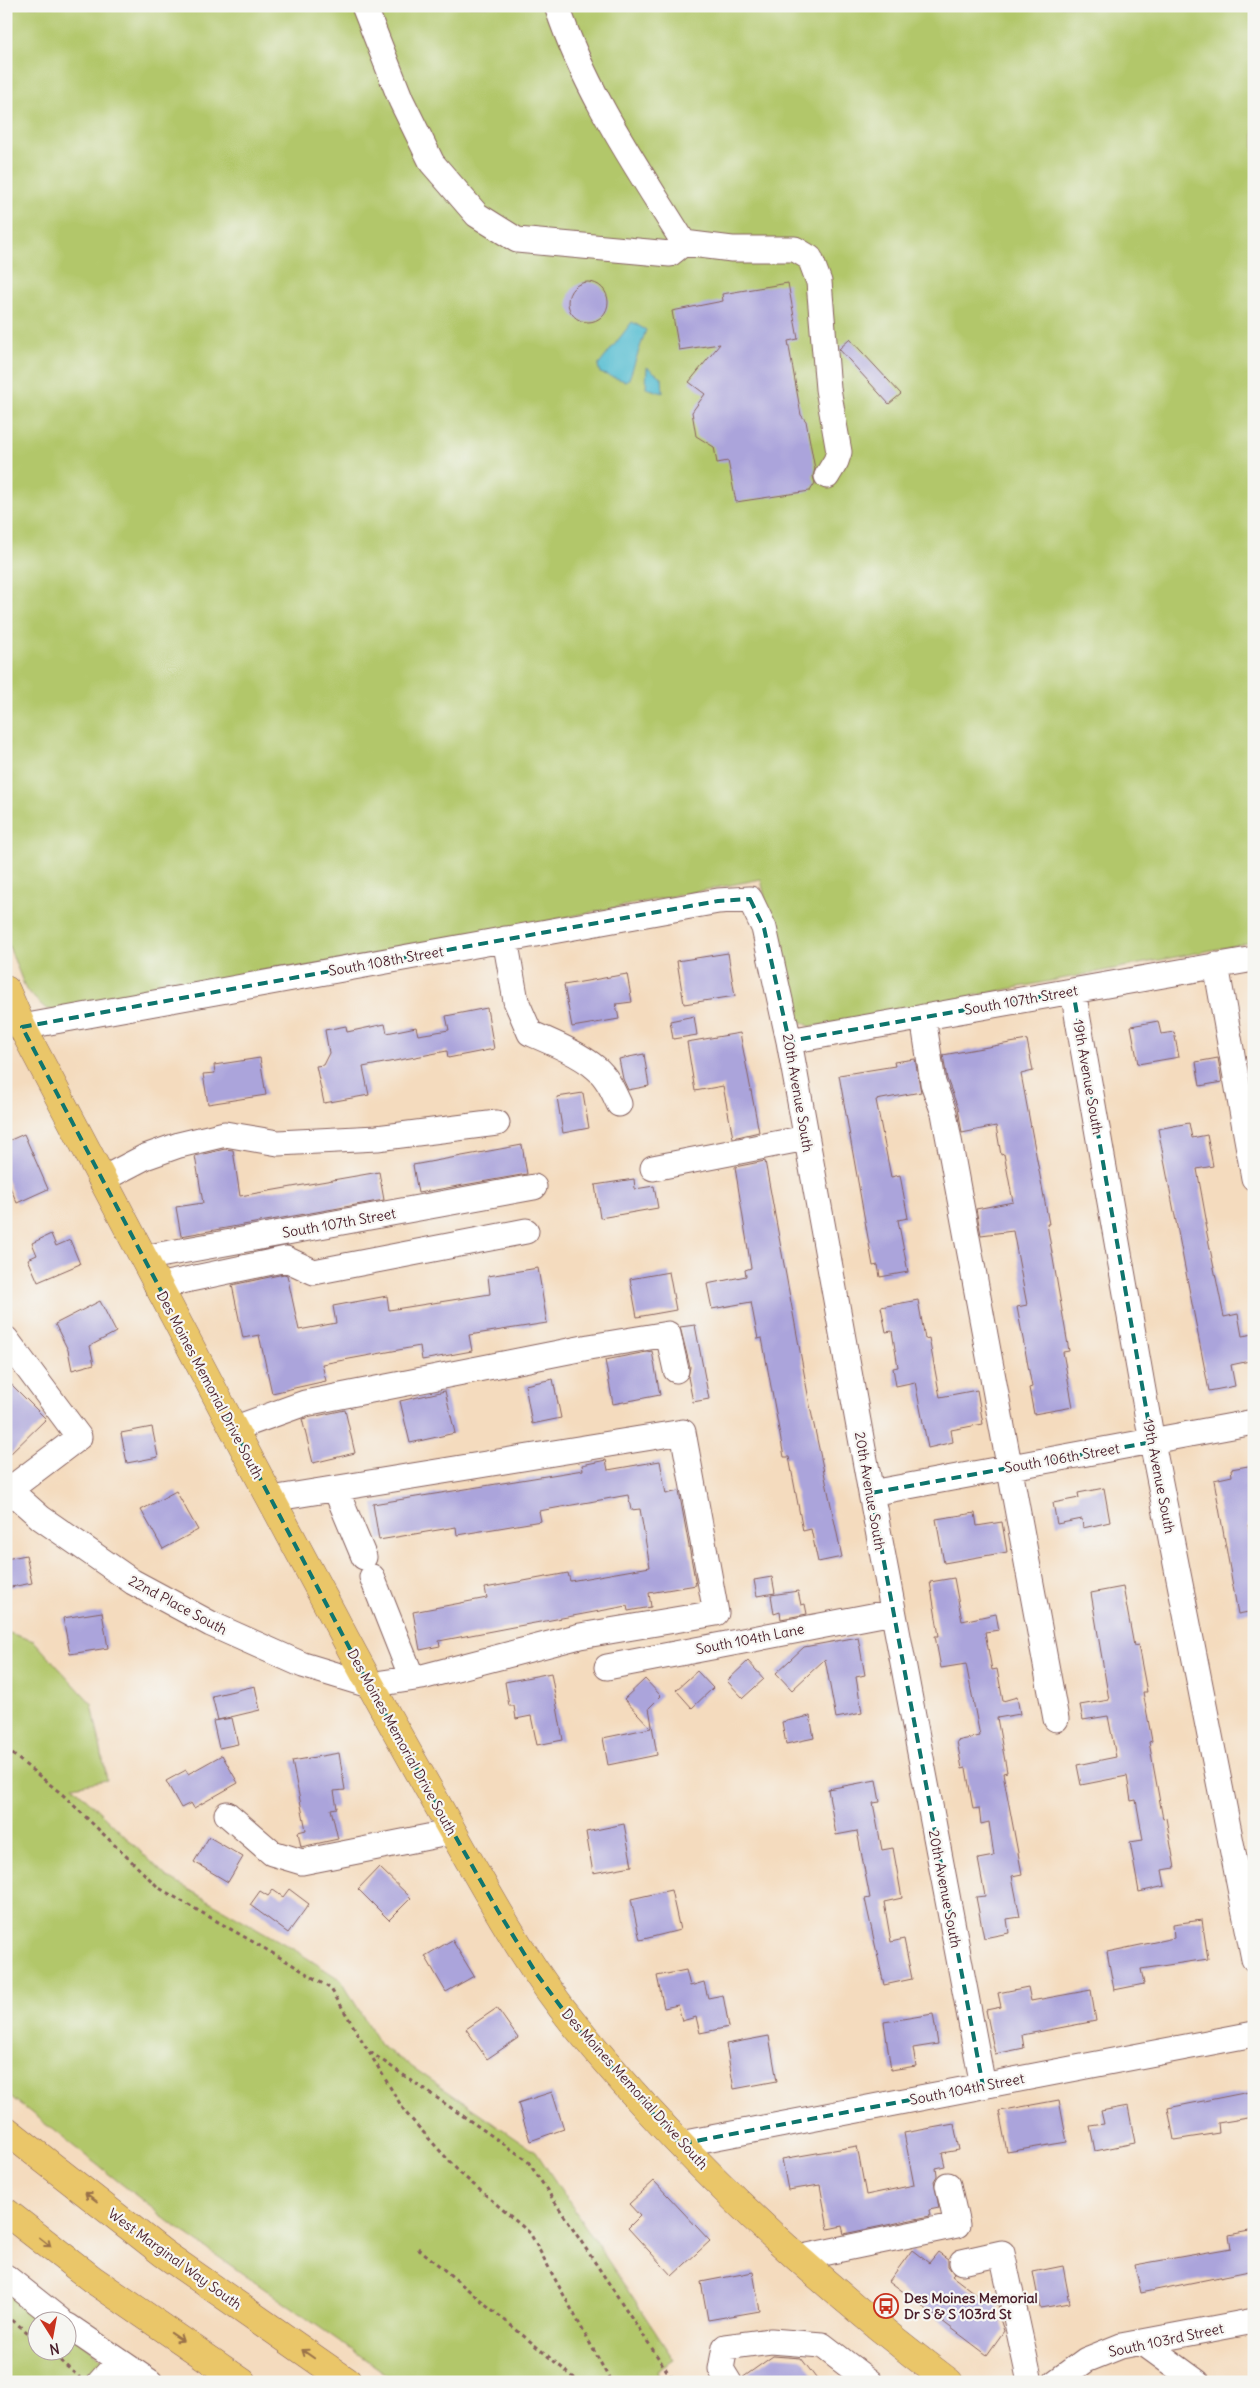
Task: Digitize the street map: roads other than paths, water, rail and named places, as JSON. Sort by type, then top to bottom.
[{"type":"main road","name":"Des Moines Memorial Drive South","points":[[6,990],[22,1028],[101,1180],[370,1685],[536,1973],[575,2026],[680,2144],[798,2258],[880,2330],[949,2382]]},
{"type":"main road","name":"West Marginal Way South","points":[[6,2130],[163,2253],[348,2382]]},
{"type":"main road","points":[[6,2212],[92,2279],[242,2382]]},
{"type":"street","points":[[364,6],[401,100],[432,163],[477,214],[517,240],[670,254],[684,243],[732,249],[795,249],[810,258],[819,282],[828,389],[839,452],[827,476]]},
{"type":"street","points":[[557,6],[579,66],[612,126],[684,243]]},
{"type":"street","name":"South 108th Street","points":[[22,1028],[718,901],[750,899]]},
{"type":"street","name":"20th Avenue South","points":[[750,899],[764,928],[789,1040],[870,1493],[983,2086]]},
{"type":"street","points":[[505,939],[516,1001],[530,1033],[553,1043],[596,1068],[609,1083],[619,1104]]},
{"type":"street","name":"South 107th Street","points":[[789,1040],[1254,959]]},
{"type":"street","points":[[1216,965],[1254,1178]]},
{"type":"street","name":"19th Avenue South","points":[[1073,990],[1152,1442],[1254,1959]]},
{"type":"street","points":[[923,1017],[933,1083],[944,1113],[1008,1468],[1056,1719]]},
{"type":"street","points":[[101,1180],[145,1157],[179,1145],[225,1134],[278,1143],[377,1138],[497,1123]]},
{"type":"street","points":[[653,1168],[806,1138]]},
{"type":"street","name":"South 107th Street","points":[[143,1258],[534,1187]]},
{"type":"street","points":[[157,1286],[286,1259],[314,1272],[526,1230]]},
{"type":"street","points":[[233,1429],[305,1403],[589,1347],[668,1334],[676,1370]]},
{"type":"street","points":[[6,1339],[79,1437],[8,1488]]},
{"type":"street","name":"South 106th Street","points":[[870,1493],[1254,1422]]},
{"type":"street","points":[[270,1499],[336,1490],[511,1458],[683,1432],[716,1613],[580,1636],[412,1678],[370,1685]]},
{"type":"street","name":"22nd Place South","points":[[8,1488],[41,1518],[133,1582],[211,1624],[303,1665],[370,1685]]},
{"type":"street","points":[[336,1490],[412,1678]]},
{"type":"street","name":"South 104th Lane","points":[[607,1667],[893,1612]]},
{"type":"street","points":[[227,1814],[272,1853],[302,1862],[453,1832]]},
{"type":"street","name":"South 104th Street","points":[[680,2144],[1254,2034]]},
{"type":"street","points":[[798,2258],[957,2226],[948,2185]]},
{"type":"street","points":[[962,2262],[1002,2253],[1030,2382]]},
{"type":"street","points":[[6,2277],[47,2310]]},
{"type":"street","name":"South 103rd Street","points":[[1056,2382],[1086,2360],[1121,2346],[1254,2321]]},
{"type":"street","points":[[78,2333],[150,2382]]},
{"type":"street","points":[[729,2382],[721,2369],[725,2347],[771,2341],[822,2345],[870,2382]]},
{"type":"street","points":[[1142,2342],[1197,2382]]},
{"type":"street","points":[[100,2382],[119,2361]]},
{"type":"water","points":[[632,322],[646,330],[629,379],[625,381],[600,373],[598,366]]},
{"type":"water","points":[[647,367],[662,378],[663,393],[646,388]]},
{"type":"place","name":"Des Moines Memorial Dr S & S 103rd St","points":[[886,2306]]}]
